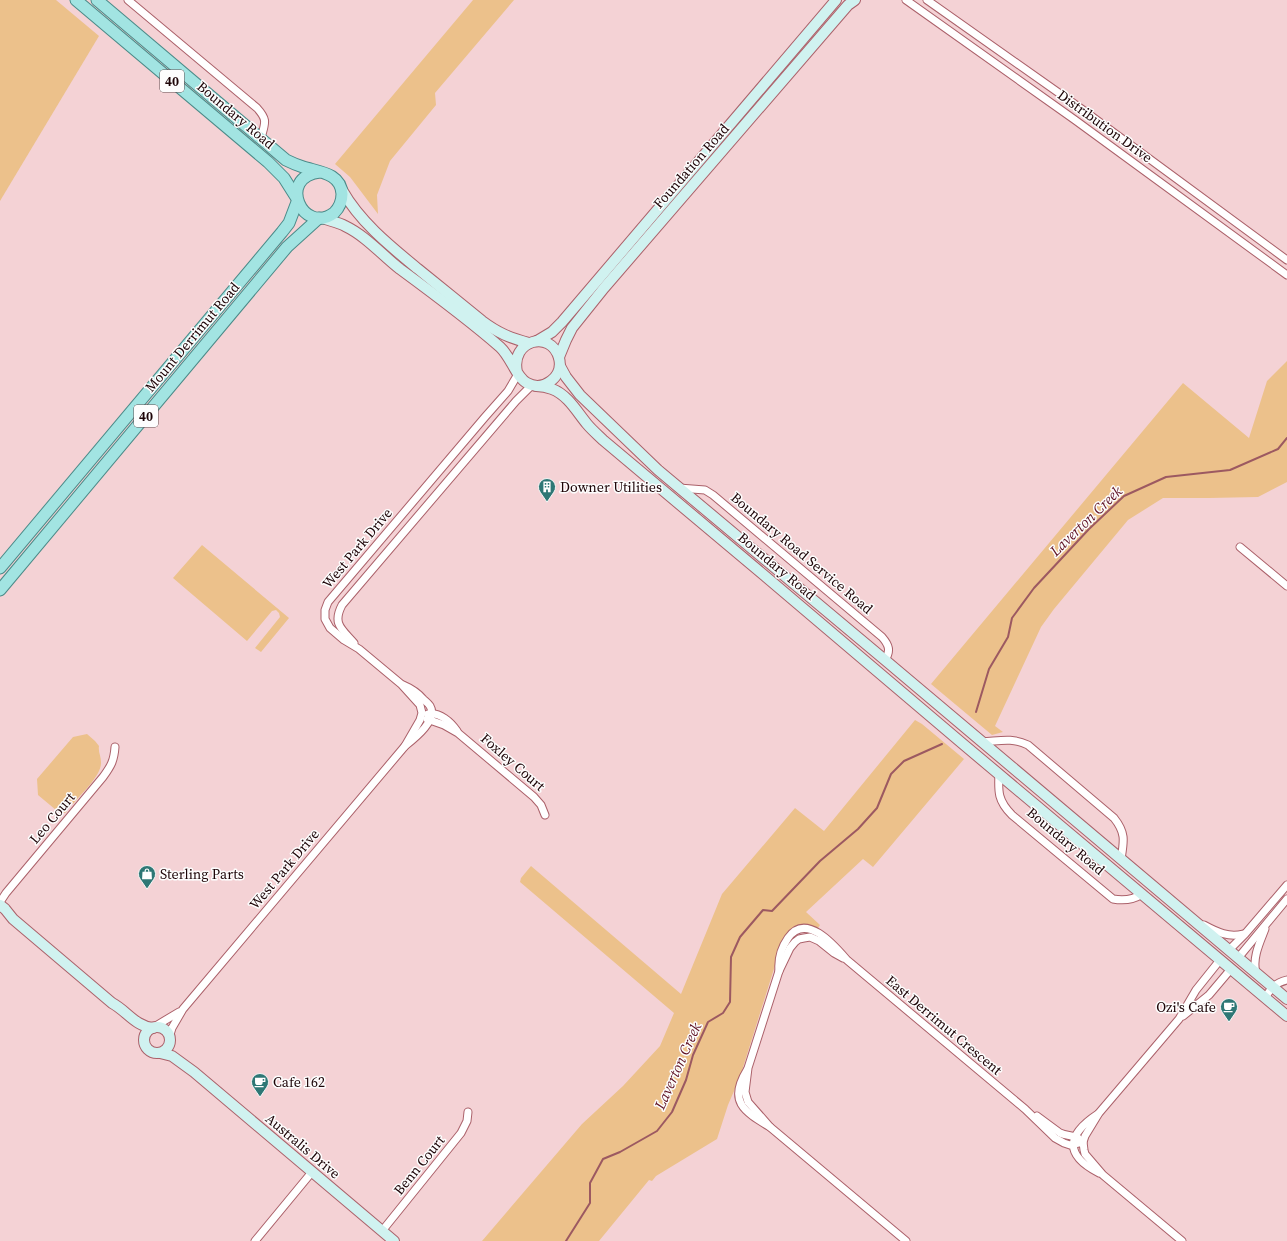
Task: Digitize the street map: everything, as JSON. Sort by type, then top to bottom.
[{"type":"main road","name":"Boundary Road","points":[[76,0],[268,162],[284,178],[297,200]]},
{"type":"main road","name":"Boundary Road","points":[[97,0],[286,160],[295,165],[320,172]]},
{"type":"main road","name":"Foundation Road","points":[[533,342],[552,332],[836,0]]},
{"type":"main road","name":"Foundation Road","points":[[559,362],[566,340],[572,328],[604,288],[848,5],[855,0]]},
{"type":"main road","name":"40","points":[[320,172],[328,174],[339,183],[342,190],[340,205],[330,216],[321,218],[312,217],[300,208],[297,200],[297,189],[300,182],[312,173],[320,172]]},
{"type":"main road","points":[[321,218],[344,225],[357,233],[398,267],[483,332],[502,349],[510,359],[517,373],[524,381],[534,385],[543,385],[549,383],[558,373],[559,362],[556,351],[551,346],[544,342],[533,342],[508,337],[498,332],[389,245],[366,223],[350,204],[342,190]]},
{"type":"main road","name":"Mount Derrimut Road","points":[[0,568],[282,232],[289,223],[297,200]]},
{"type":"main road","name":"Mount Derrimut Road","points":[[0,590],[287,247],[321,218]]},
{"type":"main road","points":[[596,282],[604,288]]},
{"type":"main road","points":[[517,373],[515,365],[519,352],[523,346],[533,342]]},
{"type":"main road","name":"Boundary Road","points":[[559,362],[566,377],[580,395],[658,470],[1287,999]]},
{"type":"main road","name":"Boundary Road","points":[[534,385],[550,388],[562,395],[572,404],[588,426],[603,440],[1287,1016]]},
{"type":"main road","points":[[876,670],[885,660]]},
{"type":"main road","points":[[1138,874],[1142,884],[1142,894]]},
{"type":"main road","points":[[0,904],[13,920]]},
{"type":"main road","points":[[0,913],[13,920],[136,1022],[143,1026],[163,1029],[170,1039],[167,1048],[160,1053],[152,1053],[149,1051],[138,1032],[112,1003]]},
{"type":"main road","points":[[1220,960],[1229,950]]},
{"type":"main road","points":[[1231,969],[1238,958]]},
{"type":"main road","points":[[143,1040],[147,1032],[154,1028]]},
{"type":"main road","name":"Australis Drive","points":[[170,1039],[194,1072]]},
{"type":"main road","name":"Australis Drive","points":[[160,1053],[172,1056],[194,1072],[394,1241]]},
{"type":"street","name":"Boundary Road","points":[[128,0],[257,108],[265,118],[265,125],[261,138]]},
{"type":"street","name":"Distribution Drive","points":[[906,0],[1075,120],[1287,275]]},
{"type":"street","name":"Distribution Drive","points":[[927,0],[1083,110],[1287,260]]},
{"type":"street","points":[[1075,120],[1083,110]]},
{"type":"street","points":[[1251,249],[1258,239]]},
{"type":"street","name":"West Park Drive","points":[[325,619],[325,610],[328,602],[508,392],[517,373]]},
{"type":"street","name":"West Park Drive","points":[[337,620],[338,613],[342,605],[516,401],[534,385]]},
{"type":"street","name":"Boundary Road Service Road","points":[[679,488],[705,490],[713,495],[882,637],[887,643],[888,647],[888,655],[885,660]]},
{"type":"street","points":[[424,490],[430,502]]},
{"type":"street","points":[[418,497],[430,502]]},
{"type":"street","points":[[1240,547],[1287,586]]},
{"type":"street","points":[[325,619],[337,620],[343,631],[359,649]]},
{"type":"street","points":[[325,619],[334,632],[359,649],[401,684],[420,705],[421,715],[431,713],[430,706],[421,697],[407,686],[401,684]]},
{"type":"street","name":"West Park Drive","points":[[170,1039],[174,1022],[183,1009],[405,746],[422,731],[429,721],[431,713]]},
{"type":"street","name":"Foxley Court","points":[[431,713],[446,719],[453,725],[458,733]]},
{"type":"street","name":"West Park Drive","points":[[405,746],[418,725],[421,715]]},
{"type":"street","name":"Foxley Court","points":[[421,715],[429,721],[438,723],[458,733],[534,797],[541,805],[545,815]]},
{"type":"street","name":"Boundary Road","points":[[982,742],[1012,740],[1021,741],[1028,745],[1114,818],[1124,833],[1121,859]]},
{"type":"street","name":"Leo Court","points":[[0,904],[9,889],[107,772],[114,758],[115,747]]},
{"type":"street","name":"Boundary Road","points":[[999,774],[999,793],[1001,801],[1004,807],[1012,815],[1113,899],[1132,899],[1142,894]]},
{"type":"street","points":[[1229,950],[1245,934],[1287,885]]},
{"type":"street","points":[[1238,958],[1287,898]]},
{"type":"street","points":[[1193,919],[1214,930],[1226,934],[1235,936],[1245,934]]},
{"type":"street","points":[[1256,973],[1254,966],[1255,959],[1268,921]]},
{"type":"street","name":"East Derrimut Crescent","points":[[906,1241],[770,1127],[751,1114],[740,1102],[738,1091],[741,1079],[748,1068],[779,971],[778,964],[781,954],[785,943],[793,932],[800,928],[812,930],[823,936],[835,946],[847,960],[1025,1109],[1055,1138],[1064,1143],[1073,1145]]},
{"type":"street","points":[[1182,1241],[1103,1175],[1085,1154],[1083,1142],[1099,1113],[1179,1019],[1200,984],[1220,960]]},
{"type":"street","points":[[1179,1019],[1209,995],[1231,969]]},
{"type":"street","points":[[1265,998],[1272,986],[1278,982],[1287,980]]},
{"type":"street","name":"West Park Drive","points":[[154,1028],[183,1009]]},
{"type":"street","name":"East Derrimut Crescent","points":[[1025,1109],[1060,1133],[1075,1137],[1083,1142]]},
{"type":"street","name":"Benn Court","points":[[382,1231],[461,1134],[466,1125],[468,1112]]},
{"type":"street","points":[[1099,1113],[1088,1121],[1075,1137],[1073,1150],[1080,1161],[1094,1171],[1103,1175]]},
{"type":"street","points":[[1073,1145],[1083,1142]]},
{"type":"street","points":[[255,1241],[312,1172]]},
{"type":"shaded area","points":[[0,0],[56,0],[99,36],[0,201]]},
{"type":"shaded area","points":[[473,0],[514,0],[435,93],[436,105],[390,161],[377,195],[378,214],[350,177],[335,164]]},
{"type":"shaded area","points":[[1287,361],[1287,482],[1258,497],[1163,498],[1128,520],[1054,609],[1041,627],[995,726],[1003,732],[992,735],[931,684],[1183,383],[1249,438],[1267,381]]},
{"type":"shaded area","points":[[202,545],[289,618],[261,652],[255,648],[280,617],[276,610],[272,611],[247,641],[173,578]]},
{"type":"shaded area","points":[[915,720],[922,724],[964,759],[873,867],[863,859],[806,912],[820,925],[818,928],[808,926],[798,927],[789,932],[783,940],[740,1077],[728,1105],[717,1139],[656,1176],[652,1181],[649,1180],[599,1241],[482,1241],[582,1124],[623,1086],[660,1046],[674,1013],[520,882],[521,878],[531,866],[681,994],[722,894],[795,808],[824,831]]},
{"type":"shaded area","points":[[87,734],[99,746],[101,762],[98,773],[73,804],[69,803],[65,808],[67,811],[65,813],[56,810],[38,795],[37,779],[73,737]]},
{"type":"waterway","name":"Laverton Creek","points":[[976,712],[989,669],[1008,637],[1012,618],[1034,588],[1089,529],[1124,496],[1166,477],[1230,470],[1278,449],[1287,438]]},
{"type":"waterway","name":"Laverton Creek","points":[[566,1241],[590,1203],[590,1183],[603,1159],[620,1152],[657,1131],[672,1112],[686,1080],[693,1055],[708,1022],[723,1013],[730,1002],[731,957],[740,937],[763,910],[772,911],[820,861],[858,829],[877,808],[891,774],[904,761],[942,744]]},
{"type":"place","name":"Downer Utilities","points":[[547,502]]},
{"type":"place","name":"Sterling Parts","points":[[147,889]]},
{"type":"place","name":"Ozi's Cafe","points":[[1229,1022]]},
{"type":"place","name":"Cafe 162","points":[[260,1097]]}]
